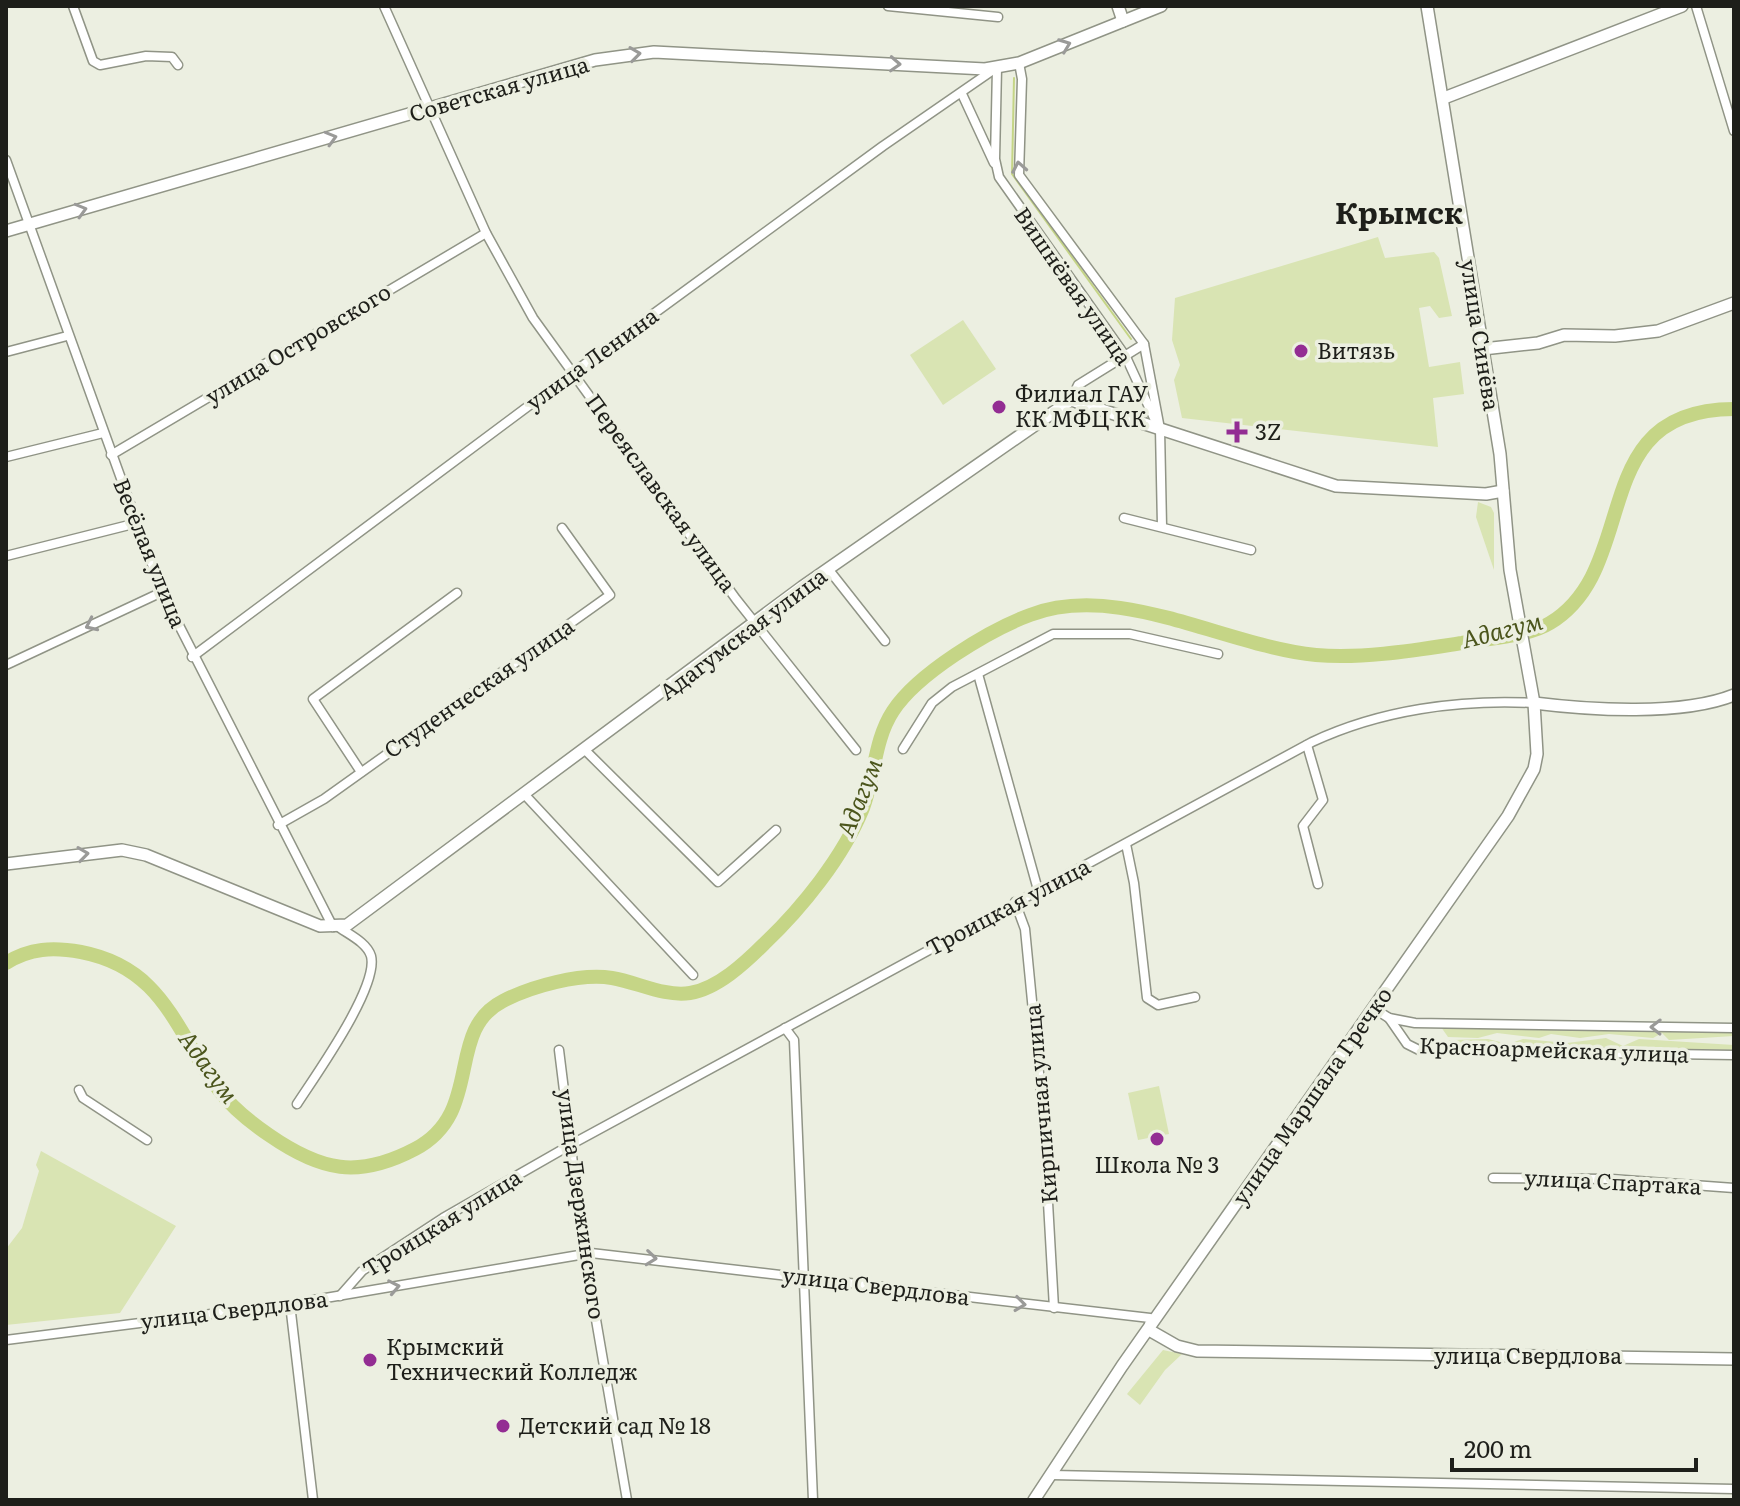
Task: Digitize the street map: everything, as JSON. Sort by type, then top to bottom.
[{"type":"main road","points":[[1118,6],[1123,21]]},
{"type":"main road","name":"улица Ленина","points":[[1002,67],[1161,6]]},
{"type":"main road","name":"улица Синёва","points":[[1427,6],[1483,349],[1503,491],[1510,570],[1527,675]]},
{"type":"main road","points":[[1444,98],[1682,6]]},
{"type":"main road","name":"Советская улица","points":[[6,231],[595,60],[654,52],[1002,67]]},
{"type":"main road","points":[[1483,349],[1538,343],[1564,335],[1615,336],[1658,331],[1734,303]]},
{"type":"main road","points":[[1071,400],[1336,486],[1486,494],[1503,491]]},
{"type":"main road","name":"Адагумская улица","points":[[336,928],[586,751],[755,623],[1071,400]]},
{"type":"main road","name":"улица Маршала Гречко","points":[[1034,1500],[1530,779],[1537,754],[1534,703],[1527,675]]},
{"type":"main road","name":"Троицкая улица","points":[[1534,703],[1581,709],[1638,709],[1718,701],[1734,695]]},
{"type":"main road","points":[[6,864],[122,850],[146,855],[320,926],[336,928]]},
{"type":"main road","name":"улица Свердлова","points":[[1149,1330],[1177,1346],[1197,1351],[1734,1359]]},
{"type":"street","points":[[73,6],[93,61],[100,65],[146,56],[172,57],[178,65]]},
{"type":"street","name":"Переяславская улица","points":[[384,6],[428,110],[486,233],[533,318],[755,623],[856,750]]},
{"type":"street","points":[[888,6],[998,17]]},
{"type":"street","points":[[1696,6],[1734,131]]},
{"type":"street","name":"Вишнёвая улица","points":[[1019,63],[1022,79],[1019,175],[1144,344],[1160,429]]},
{"type":"street","points":[[996,168],[1002,67]]},
{"type":"street","name":"улица Ленина","points":[[192,657],[883,146],[1002,67]]},
{"type":"street","name":"Вишнёвая улица","points":[[962,94],[1004,186],[1126,357],[1160,429]]},
{"type":"street","name":"Весёлая улица","points":[[6,160],[27,226],[162,592],[278,825],[336,928],[368,950],[372,964],[360,1004],[297,1104]]},
{"type":"street","name":"улица Островского","points":[[111,455],[486,233]]},
{"type":"street","points":[[6,352],[67,336]]},
{"type":"street","points":[[1071,400],[1078,385],[1144,344]]},
{"type":"street","points":[[1160,429],[1162,526]]},
{"type":"street","points":[[6,457],[103,433]]},
{"type":"street","points":[[1124,518],[1251,550]]},
{"type":"street","points":[[6,556],[49,548],[137,523]]},
{"type":"street","name":"Студенческая улица","points":[[278,825],[324,799],[610,595],[562,528]]},
{"type":"street","points":[[829,570],[885,641]]},
{"type":"street","points":[[6,665],[162,592]]},
{"type":"street","points":[[361,772],[313,699],[457,593]]},
{"type":"street","points":[[903,749],[932,703],[966,678],[1044,637],[1070,631],[1130,634],[1218,654]]},
{"type":"street","points":[[978,674],[1038,890]]},
{"type":"street","name":"Троицкая улица","points":[[340,1296],[350,1282],[372,1264],[572,1144],[1307,745],[1390,712],[1534,703]]},
{"type":"street","points":[[1307,745],[1323,800],[1303,826],[1318,884]]},
{"type":"street","points":[[586,751],[718,882],[776,830]]},
{"type":"street","points":[[525,795],[693,975]]},
{"type":"street","points":[[1126,844],[1134,883],[1147,998],[1158,1005],[1195,997]]},
{"type":"street","name":"Кирпичная улица","points":[[1015,902],[1025,929],[1043,1114],[1054,1308]]},
{"type":"street","name":"Красноармейская улица","points":[[1373,1008],[1389,1018],[1407,1044],[1419,1050],[1734,1055]]},
{"type":"street","name":"Красноармейская улица","points":[[1389,1018],[1437,1024],[1734,1028]]},
{"type":"street","points":[[785,1028],[794,1040],[813,1500]]},
{"type":"street","name":"улица Дзержинского","points":[[559,1050],[586,1254],[627,1500]]},
{"type":"street","points":[[79,1090],[83,1098],[147,1140]]},
{"type":"street","name":"улица Спартака","points":[[1493,1178],[1611,1179],[1734,1188]]},
{"type":"street","name":"улица Свердлова","points":[[6,1340],[290,1304],[586,1254],[1054,1308],[1143,1315],[1150,1318],[1149,1330]]},
{"type":"street","points":[[290,1304],[313,1500]]},
{"type":"street","points":[[1052,1475],[1734,1489]]},
{"type":"green space","name":"Витязь","points":[[1378,237],[1385,258],[1434,252],[1439,258],[1452,316],[1439,318],[1430,306],[1419,308],[1429,367],[1460,362],[1464,394],[1433,398],[1438,447],[1182,418],[1174,380],[1180,365],[1172,340],[1175,298]]},
{"type":"green space","points":[[963,320],[996,369],[943,405],[910,355]]},
{"type":"green space","points":[[1478,502],[1491,507],[1494,513],[1494,570],[1476,517]]},
{"type":"green space","points":[[1441,1027],[1734,1031],[1734,1036],[1669,1040],[1662,1033],[1653,1038],[1609,1034],[1580,1038],[1551,1034],[1539,1038],[1497,1033],[1478,1038],[1448,1037]]},
{"type":"green space","points":[[1606,1038],[1623,1046],[1639,1039],[1734,1045],[1734,1050],[1441,1046],[1450,1040],[1488,1039],[1508,1044],[1523,1039],[1567,1043]]},
{"type":"green space","points":[[1159,1086],[1169,1134],[1138,1140],[1128,1093]]},
{"type":"green space","points":[[41,1151],[176,1226],[120,1313],[6,1325],[6,1249],[22,1228],[39,1171],[36,1165]]},
{"type":"green space","points":[[1163,1350],[1182,1354],[1165,1370],[1140,1405],[1127,1394]]},
{"type":"waterway","points":[[1014,78],[1012,174],[1131,339]]},
{"type":"waterway","name":"Адагум","points":[[6,963],[24,954],[51,949],[81,952],[109,960],[131,972],[150,987],[165,1005],[224,1097],[242,1114],[306,1157],[340,1167],[375,1165],[415,1149],[436,1133],[450,1114],[458,1094],[474,1032],[485,1014],[503,1001],[528,990],[586,977],[612,978],[660,991],[690,993],[720,981],[748,959],[807,898],[844,845],[863,808],[878,746],[893,711],[936,668],[995,631],[1030,615],[1064,607],[1099,606],[1135,610],[1281,649],[1316,655],[1353,656],[1508,636],[1541,628],[1578,598],[1597,566],[1634,462],[1655,435],[1687,416],[1734,409]]},
{"type":"place","name":"Витязь","points":[[1301,351]]},
{"type":"place","name":"Филиал ГАУ КК МФЦ КК","points":[[999,407]]},
{"type":"place","name":"3Z","points":[[1237,432]]},
{"type":"place","name":"Школа № 3","points":[[1157,1139]]},
{"type":"place","name":"Крымский Технический Колледж","points":[[370,1360]]},
{"type":"place","name":"Детский сад № 18","points":[[503,1426]]},
{"type":"district","name":"Крымск","points":[[1399,214]]}]
